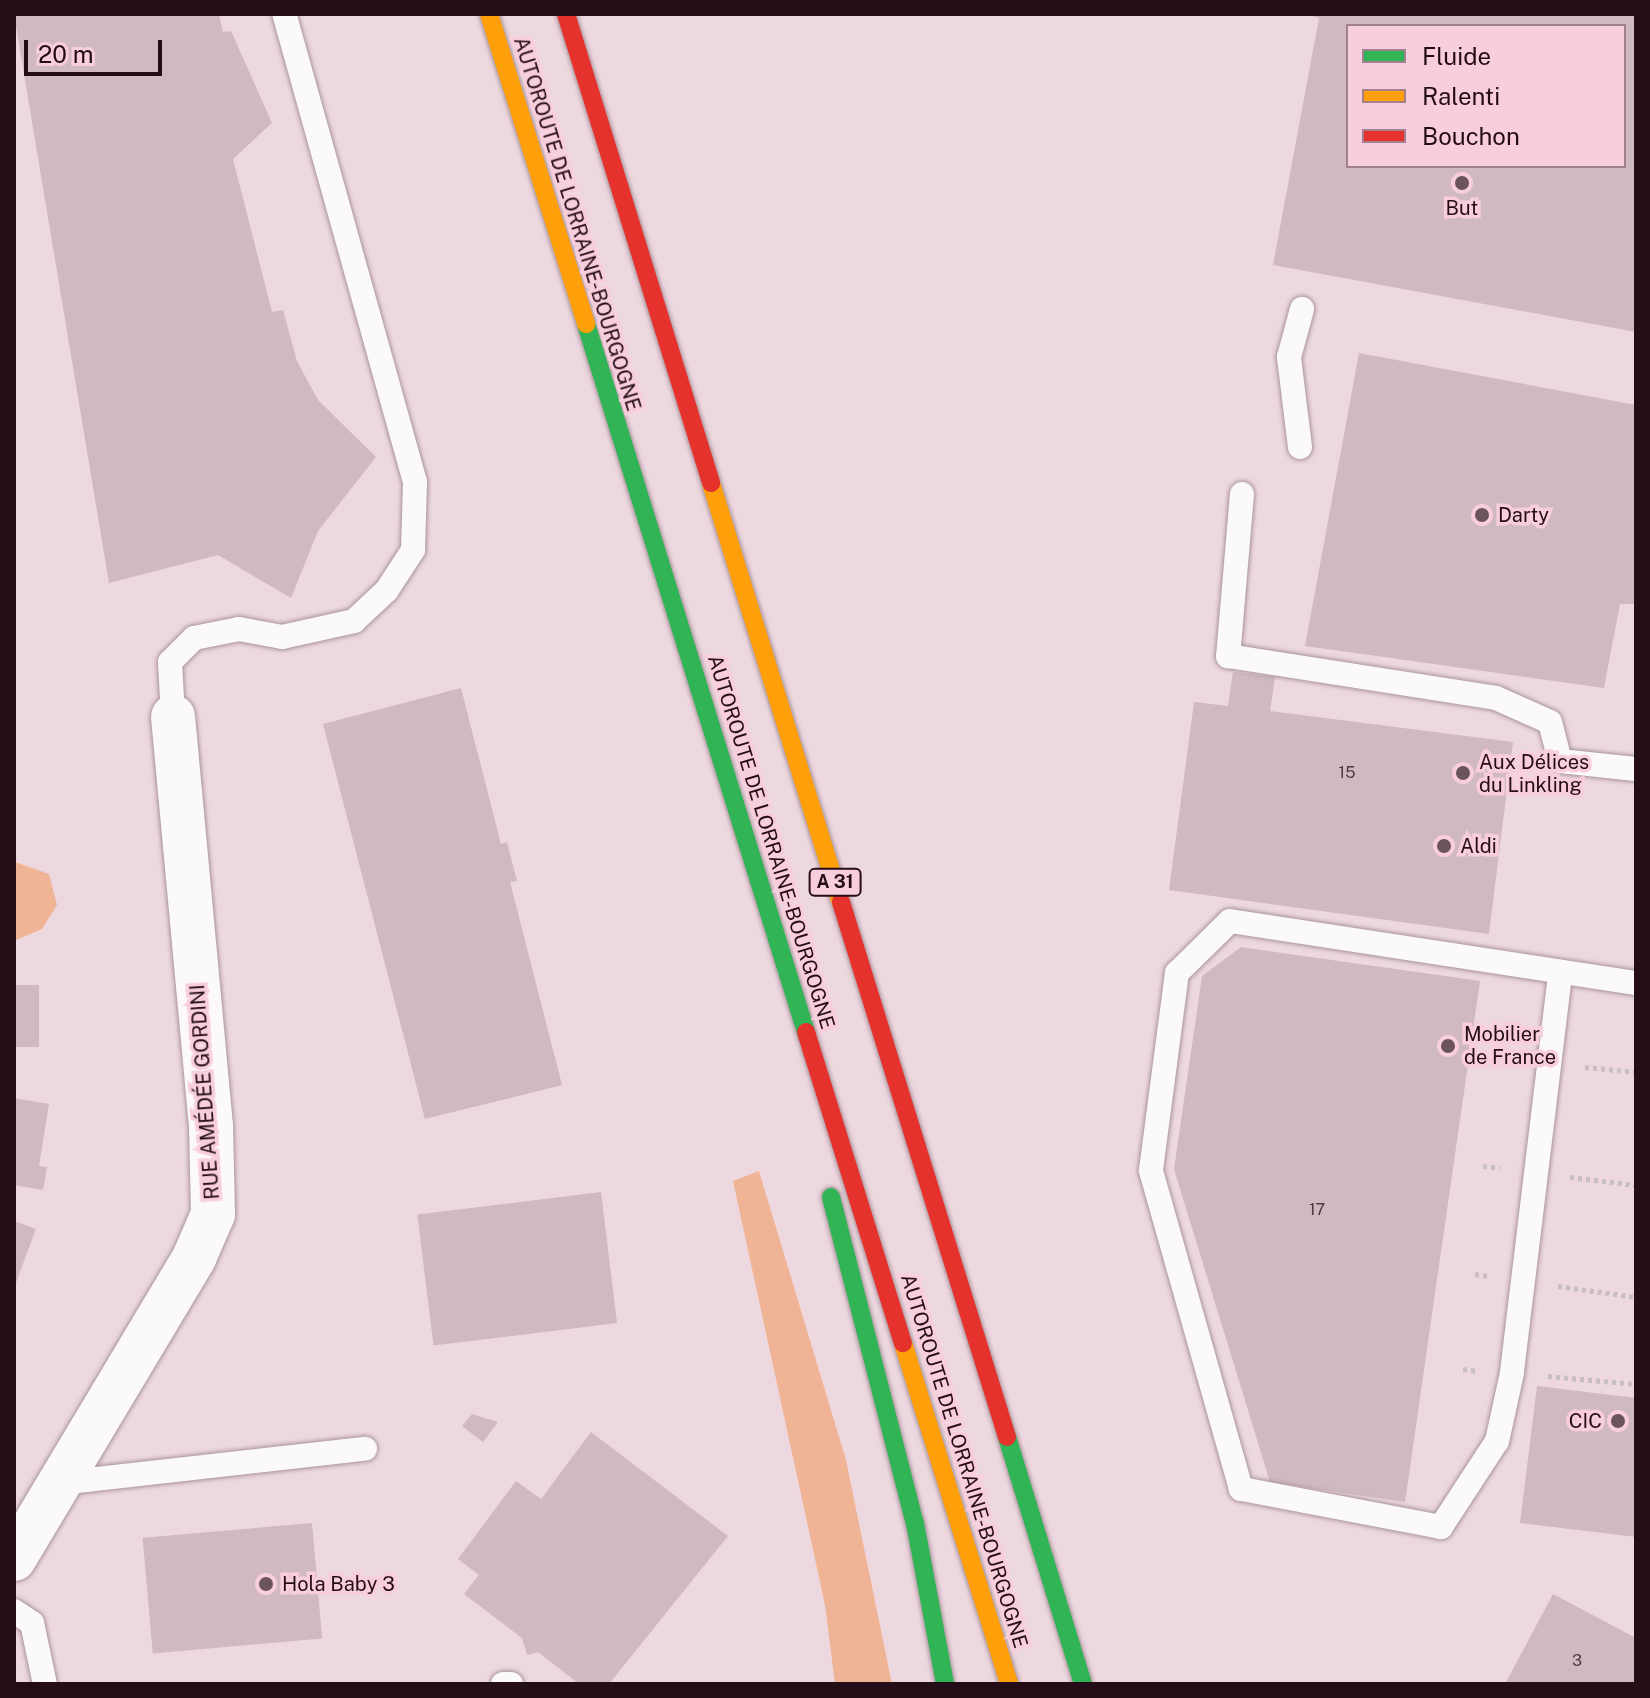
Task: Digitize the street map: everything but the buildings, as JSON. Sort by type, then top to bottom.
[{"type":"highway","name":"AUTOROUTE DE LORRAINE-BOURGOGNE","points":[[489,14],[1009,1684]]},
{"type":"highway","name":"A 31","points":[[566,14],[1083,1684]]},
{"type":"highway","points":[[790,974],[825,1170],[915,1523],[945,1684]]},
{"type":"street","name":"RUE AMÉDÉE GORDINI","points":[[14,1559],[194,1258],[213,1214],[211,1126],[173,717]]},
{"type":"lane","points":[[173,717],[170,662],[194,638],[239,629],[282,637],[354,621],[387,590],[413,550],[415,482],[284,14]]},
{"type":"lane","points":[[1300,447],[1289,357],[1302,309]]},
{"type":"lane","points":[[1242,494],[1228,656],[1496,698],[1550,722],[1560,761],[1636,769]]},
{"type":"lane","points":[[1560,975],[1512,1373],[1497,1441],[1441,1527],[1241,1489],[1151,1170],[1177,973],[1230,921],[1560,975],[1636,983]]},
{"type":"lane","points":[[60,1483],[365,1449]]},
{"type":"lane","points":[[14,1611],[32,1623],[45,1684]]},
{"type":"lane","points":[[503,1684],[511,1684]]},
{"type":"shaded area","points":[[15,862],[49,874],[57,905],[42,929],[14,941]]},
{"type":"shaded area","points":[[759,1171],[846,1460],[892,1684],[835,1684],[825,1605],[733,1181]]},
{"type":"traffic: fast","points":[[586,324],[806,1032]]},
{"type":"traffic: fast","points":[[831,1197],[915,1523],[945,1684]]},
{"type":"traffic: fast","points":[[1007,1437],[1083,1684]]},
{"type":"traffic: slow","points":[[489,14],[586,324]]},
{"type":"traffic: slow","points":[[711,483],[841,902]]},
{"type":"traffic: slow","points":[[903,1343],[1009,1684]]},
{"type":"traffic: jam","points":[[566,14],[711,483]]},
{"type":"traffic: jam","points":[[841,902],[1007,1437]]},
{"type":"traffic: jam","points":[[806,1032],[903,1343]]},
{"type":"place","name":"But","points":[[1462,183]]},
{"type":"place","name":"Darty","points":[[1482,515]]},
{"type":"place","name":"Aux Délices du Linkling","points":[[1463,773]]},
{"type":"place","name":"Aldi","points":[[1444,846]]},
{"type":"place","name":"Mobilier de France","points":[[1448,1046]]},
{"type":"place","name":"CIC","points":[[1618,1421]]},
{"type":"place","name":"Hola Baby 3","points":[[266,1584]]}]
